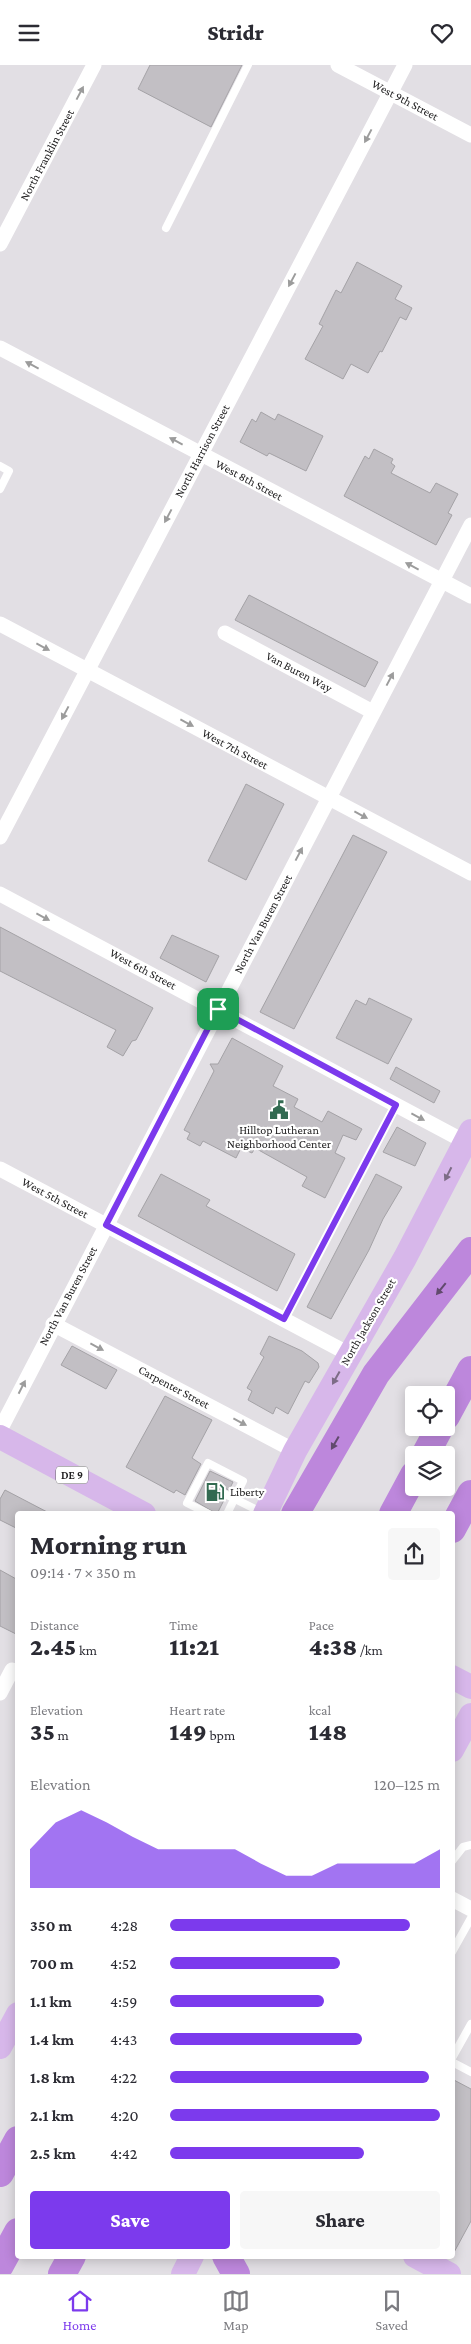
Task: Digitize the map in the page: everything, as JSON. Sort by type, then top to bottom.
[{"type":"highway","points":[[297,1511],[376,1374],[471,1251]]},
{"type":"highway","points":[[455,1399],[471,1370]]},
{"type":"highway","points":[[395,1511],[405,1492]]},
{"type":"highway","points":[[455,1523],[471,1494]]},
{"type":"highway","points":[[0,2173],[15,2146]]},
{"type":"highway","points":[[0,2265],[15,2238]]},
{"type":"highway","points":[[62,2274],[70,2259]]},
{"type":"highway","points":[[228,2259],[236,2274]]},
{"type":"main road","name":"North Jackson Street","points":[[266,1511],[295,1451],[405,1258],[469,1139]]},
{"type":"main road","name":"DE 9","points":[[0,1437],[138,1511]]},
{"type":"main road","points":[[455,1679],[471,1687]]},
{"type":"main road","points":[[455,1744],[471,1715]]},
{"type":"main road","points":[[6,2042],[15,2021]]},
{"type":"main road","points":[[183,2274],[190,2259]]},
{"type":"main road","points":[[421,2259],[449,2274]]},
{"type":"street","name":"North Franklin Street","points":[[0,244],[94,65]]},
{"type":"street","name":"West 9th Street","points":[[338,65],[471,135]]},
{"type":"street","name":"North Harrison Street","points":[[0,837],[404,65]]},
{"type":"street","name":"West 8th Street","points":[[0,348],[471,596]]},
{"type":"street","name":"North Van Buren Street","points":[[0,1430],[53,1324],[471,525]]},
{"type":"street","name":"West 7th Street","points":[[0,624],[471,873]]},
{"type":"street","name":"Van Buren Way","points":[[225,633],[373,712]]},
{"type":"street","name":"West 6th Street","points":[[0,894],[396,1105],[469,1139]]},
{"type":"street","name":"West 5th Street","points":[[0,1169],[349,1354]]},
{"type":"street","name":"Carpenter Street","points":[[53,1324],[295,1451]]},
{"type":"street","points":[[0,1693],[10,1669]]},
{"type":"street","points":[[455,1901],[471,1909]]},
{"type":"lane","points":[[166,228],[248,65]]},
{"type":"lane","points":[[0,466],[9,471],[0,489]]},
{"type":"lane","points":[[284,1319],[396,1105]]},
{"type":"lane","points":[[201,1511],[187,1503],[202,1482],[208,1463],[243,1481],[228,1511]]},
{"type":"lane","points":[[225,1494],[259,1511]]},
{"type":"lane","points":[[455,1857],[463,1847],[471,1845]]},
{"type":"lane","points":[[455,1947],[471,1918]]},
{"type":"lane","points":[[455,2053],[471,2024]]},
{"type":"lane","points":[[455,2064],[471,2072]]},
{"type":"building","points":[[150,65],[242,65],[211,127],[138,89]]},
{"type":"building","points":[[357,262],[402,286],[395,299],[412,308],[406,320],[400,317],[382,352],[380,351],[368,373],[351,364],[343,379],[305,359],[323,326],[319,324],[336,290],[341,293]]},
{"type":"building","points":[[261,412],[275,420],[278,414],[323,436],[306,471],[269,453],[267,456],[240,442],[252,419],[256,422]]},
{"type":"building","points":[[374,449],[393,459],[391,463],[395,466],[391,473],[430,493],[436,483],[458,494],[448,513],[452,515],[436,545],[344,496],[365,456],[369,459]]},
{"type":"building","points":[[249,595],[378,662],[365,687],[235,620]]},
{"type":"building","points":[[246,784],[284,804],[246,880],[208,861]]},
{"type":"building","points":[[353,835],[387,852],[294,1029],[260,1012]]},
{"type":"building","points":[[0,927],[153,1008],[136,1040],[132,1041],[123,1056],[107,1047],[116,1030],[0,971]]},
{"type":"building","points":[[172,935],[219,956],[206,982],[160,958]]},
{"type":"building","points":[[369,998],[412,1019],[388,1064],[336,1038],[356,1000],[366,1005]]},
{"type":"building","points":[[232,1038],[283,1066],[273,1086],[298,1099],[294,1107],[322,1122],[328,1111],[362,1129],[356,1140],[343,1135],[335,1153],[345,1158],[325,1198],[302,1186],[307,1177],[255,1148],[252,1153],[241,1148],[236,1158],[203,1141],[200,1146],[187,1139],[190,1133],[184,1130],[214,1071],[210,1064],[218,1064]]},
{"type":"building","points":[[396,1067],[440,1091],[434,1103],[390,1079]]},
{"type":"building","points":[[397,1127],[426,1143],[415,1166],[383,1152]]},
{"type":"building","points":[[161,1174],[210,1200],[206,1206],[295,1254],[277,1291],[138,1216]]},
{"type":"building","points":[[376,1174],[402,1187],[383,1219],[369,1250],[331,1319],[307,1307]]},
{"type":"building","points":[[269,1336],[302,1351],[318,1363],[319,1367],[309,1383],[305,1381],[288,1414],[276,1407],[273,1414],[248,1400],[252,1391],[247,1388],[264,1357],[260,1354]]},
{"type":"building","points":[[72,1346],[117,1370],[106,1389],[61,1365]]},
{"type":"building","points":[[165,1396],[212,1420],[192,1458],[201,1464],[185,1495],[176,1490],[174,1493],[126,1467]]},
{"type":"building","name":"Liberty","points":[[210,1471],[233,1482],[229,1490],[224,1488],[220,1491],[220,1497],[224,1500],[218,1511],[212,1511],[195,1501]]},
{"type":"building","points":[[5,1490],[45,1511],[15,1511],[15,1528],[0,1520],[0,1499]]},
{"type":"building","points":[[0,1570],[15,1578],[15,1634],[0,1626]]},
{"type":"building","points":[[455,2081],[471,2089],[471,2221],[455,2250]]},
{"type":"place","name":"Hilltop Lutheran Neighborhood Center","points":[[279,1110]]},
{"type":"place","name":"Liberty","points":[[215,1492]]},
{"type":"route","points":[[218,1009],[396,1105],[284,1319],[106,1225],[218,1009]]}]
